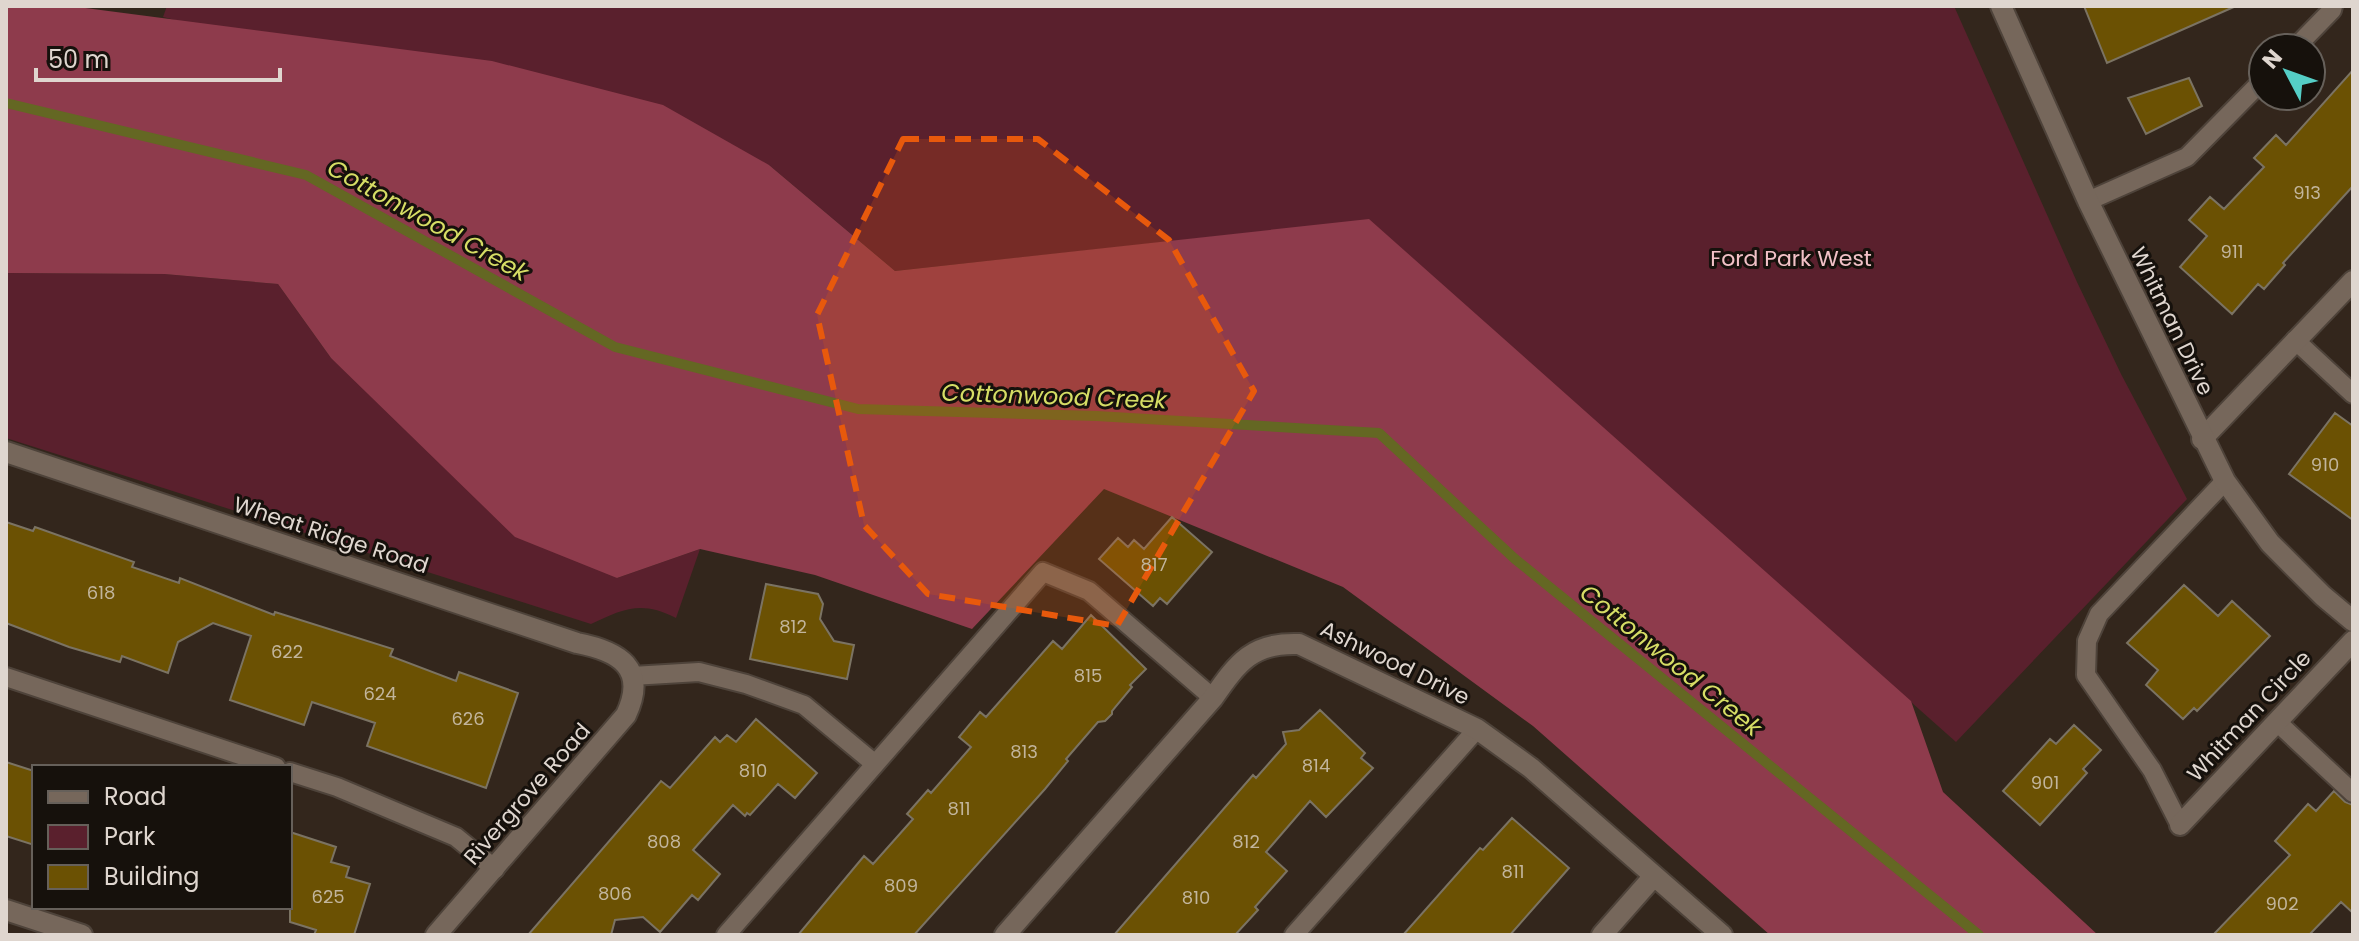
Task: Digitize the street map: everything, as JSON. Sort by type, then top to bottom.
[{"type":"street","name":"Whitman Drive","points":[[2001,6],[2088,201],[2225,481],[2270,543],[2353,621]]},
{"type":"street","points":[[2202,439],[2353,281]]},
{"type":"street","name":"Wheat Ridge Road","points":[[6,452],[577,643],[604,648],[616,654],[632,676]]},
{"type":"street","name":"Whitman Circle","points":[[2180,825],[2353,641]]},
{"type":"street","name":"Ashwood Drive","points":[[1005,935],[1213,698],[1245,657],[1280,643],[1299,644],[1477,729],[1531,768],[1722,935]]},
{"type":"street","name":"Rivergrove Road","points":[[436,935],[626,715],[634,689],[632,676]]},
{"type":"street","points":[[1602,935],[1654,876]]},
{"type":"street","points":[[6,910],[82,935]]},
{"type":"lane","points":[[2311,32],[2333,6]]},
{"type":"lane","points":[[2088,201],[2187,157],[2247,96]]},
{"type":"lane","points":[[2295,340],[2353,394]]},
{"type":"lane","points":[[2180,825],[2152,770],[2086,675],[2087,641],[2099,614],[2225,481]]},
{"type":"lane","points":[[726,935],[1043,572],[1089,591],[1213,698]]},
{"type":"lane","points":[[632,676],[699,672],[746,684],[804,705],[875,764]]},
{"type":"lane","points":[[6,677],[270,765]]},
{"type":"lane","points":[[2277,722],[2353,793]]},
{"type":"lane","points":[[1294,935],[1477,729]]},
{"type":"lane","points":[[292,773],[337,787],[456,837],[495,869]]},
{"type":"highlighted area","points":[[903,139],[1038,139],[1169,240],[1254,391],[1117,626],[928,594],[864,525],[817,315]]},
{"type":"green space","name":"Ford Park West","points":[[167,6],[1954,6],[2077,282],[2187,499],[1956,742],[1369,220],[895,271],[769,165],[163,17]]},
{"type":"green space","points":[[6,273],[164,274],[278,284],[331,358],[617,578],[700,549],[676,618],[642,608],[613,614],[591,624],[6,438]]},
{"type":"shaded area","points":[[6,6],[70,6],[492,61],[663,105],[769,165],[895,271],[1369,219],[1911,701],[1943,792],[2098,935],[1770,935],[1533,726],[1343,587],[1104,489],[972,629],[815,575],[700,549],[617,578],[515,537],[331,358],[278,284],[164,274],[6,273]]},
{"type":"building","points":[[2084,6],[2236,6],[2107,63]]},
{"type":"building","points":[[2353,70],[2353,186],[2283,263],[2285,265],[2264,289],[2258,284],[2232,314],[2180,267],[2207,236],[2189,220],[2210,197],[2224,209],[2264,167],[2254,158],[2276,135],[2286,145],[2315,112],[2327,112],[2327,99]]},
{"type":"building","points":[[2189,78],[2202,106],[2146,134],[2128,98]]},
{"type":"building","points":[[2335,413],[2353,426],[2353,520],[2289,474]]},
{"type":"building","points":[[1172,517],[1212,552],[1167,604],[1160,598],[1153,606],[1099,559],[1118,538],[1128,547],[1134,540],[1144,549]]},
{"type":"building","points":[[6,522],[33,531],[35,527],[134,562],[132,567],[179,583],[180,578],[274,615],[275,612],[393,649],[390,656],[456,681],[459,672],[518,693],[486,788],[367,746],[375,723],[312,702],[304,725],[230,700],[251,636],[213,623],[178,642],[168,673],[122,656],[120,662],[69,647],[6,623]]},
{"type":"building","points":[[766,584],[818,594],[823,604],[820,619],[834,641],[854,645],[847,679],[750,659]]},
{"type":"building","points":[[2184,585],[2218,616],[2232,601],[2270,636],[2197,711],[2194,708],[2183,719],[2146,685],[2158,670],[2127,643]]},
{"type":"building","points":[[1091,615],[1146,669],[1130,685],[1132,687],[1112,714],[1105,721],[1098,722],[1045,789],[914,935],[798,935],[864,856],[873,864],[913,819],[907,814],[928,790],[931,793],[971,747],[959,737],[980,712],[986,717],[1053,641],[1062,649]]},
{"type":"building","points":[[1320,710],[1365,753],[1361,758],[1373,768],[1326,817],[1310,801],[1266,852],[1287,871],[1255,907],[1258,910],[1235,935],[1114,935],[1253,775],[1256,778],[1286,744],[1283,732],[1299,730]]},
{"type":"building","points":[[756,719],[817,773],[795,798],[778,784],[750,815],[747,813],[745,816],[733,805],[693,850],[720,874],[698,900],[692,895],[660,932],[643,917],[615,920],[611,935],[528,935],[661,781],[670,788],[715,737],[720,742],[727,735],[736,742]]},
{"type":"building","points":[[2074,725],[2101,750],[2083,769],[2087,773],[2040,825],[2003,791],[2050,739],[2056,744]]},
{"type":"building","points":[[6,762],[32,770],[32,844],[6,836]]},
{"type":"building","points":[[2334,791],[2353,805],[2353,913],[2341,902],[2309,935],[2213,935],[2290,855],[2275,841],[2308,804],[2316,811]]},
{"type":"building","points":[[1512,818],[1569,868],[1510,935],[1403,935],[1480,848],[1483,850]]},
{"type":"building","points":[[292,833],[336,847],[331,862],[349,867],[346,877],[370,884],[354,935],[314,935],[316,930],[290,922]]},
{"type":"waterway","name":"Cottonwood Creek","points":[[6,103],[306,175],[615,347],[858,409],[1097,416],[1379,433],[1515,559],[1979,935]]}]
